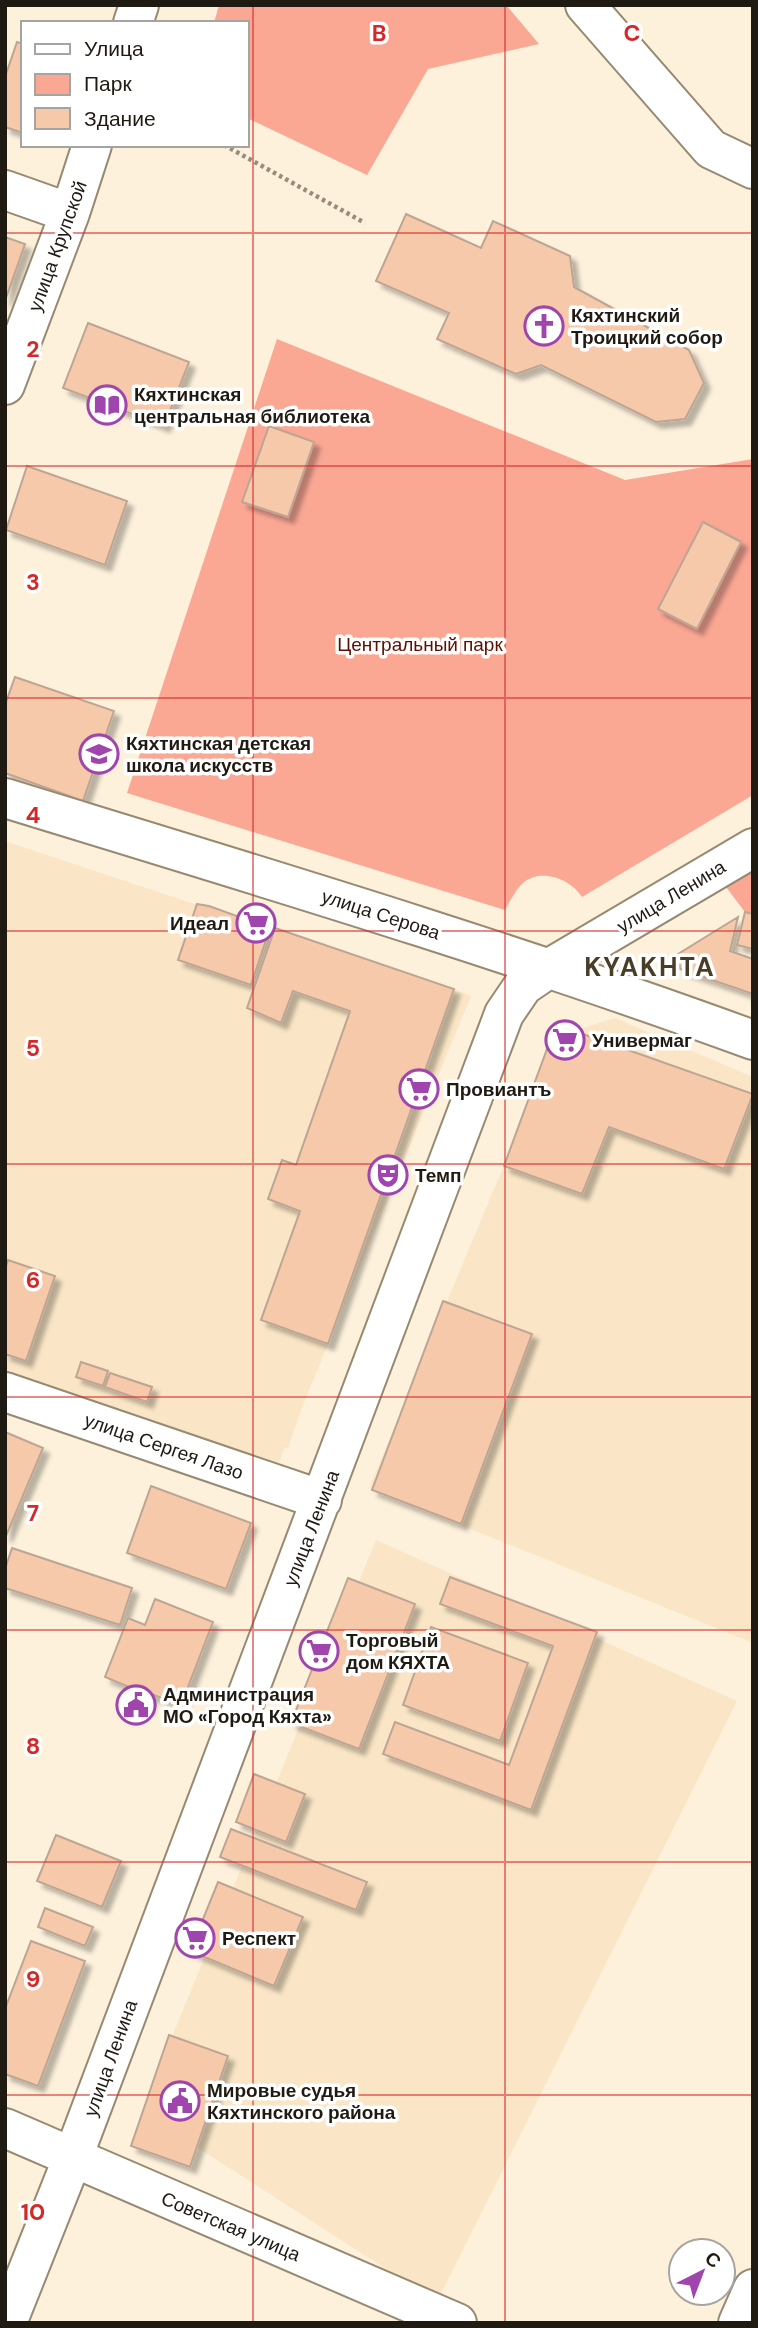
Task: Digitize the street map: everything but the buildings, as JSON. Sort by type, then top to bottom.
[{"type":"street","points":[[585,5],[711,149],[753,169]]},
{"type":"street","name":"улица Крупской","points":[[5,385],[70,213],[91,147]]},
{"type":"street","points":[[5,190],[70,213]]},
{"type":"street","name":"улица Серова","points":[[5,798],[373,911],[753,1041]]},
{"type":"street","name":"улица Ленина","points":[[7,2323],[73,2157],[504,1014],[523,986],[548,969],[753,848]]},
{"type":"street","name":"улица Сергея Лазо","points":[[5,1392],[322,1500]]},
{"type":"street","name":"Советская улица","points":[[5,2128],[457,2323]]},
{"type":"street","points":[[738,2323],[753,2289]]},
{"type":"path","points":[[228,147],[365,223]]},
{"type":"shaded area","points":[[5,841],[471,996],[301,1410],[288,1448],[285,1447],[270,1484],[5,1380]]},
{"type":"shaded area","points":[[615,1018],[753,1077],[753,1643],[369,1488],[558,1036]]},
{"type":"shaded area","points":[[376,1540],[737,1701],[437,2302],[155,2120],[171,2039]]},
{"type":"green space","points":[[219,5],[506,5],[539,44],[428,69],[367,175],[248,118],[248,21],[215,21]]},
{"type":"green space","name":"Центральный парк","points":[[277,339],[625,480],[753,459],[753,795],[582,897],[564,881],[539,876],[521,885],[505,910],[127,793]]},
{"type":"green space","points":[[753,871],[753,912],[745,912],[726,887]]},
{"type":"place","name":"Кяхтинский Троицкий собор","points":[[544,326]]},
{"type":"place","name":"Кяхтинская центральная библиотека","points":[[107,405]]},
{"type":"place","name":"Кяхтинская детская школа искусств","points":[[99,754]]},
{"type":"place","name":"Идеал","points":[[256,923]]},
{"type":"place","name":"Универмаг","points":[[565,1040]]},
{"type":"place","name":"Провиантъ","points":[[419,1089]]},
{"type":"place","name":"Темп","points":[[388,1175]]},
{"type":"place","name":"Торговый дом КЯХТА","points":[[319,1651]]},
{"type":"place","name":"Администрация МО «Город Кяхта»","points":[[136,1705]]},
{"type":"place","name":"Респект","points":[[195,1938]]},
{"type":"place","name":"Мировые судья Кяхтинского района","points":[[180,2101]]},
{"type":"district","name":"KYAKHTA","points":[[650,967]]}]
